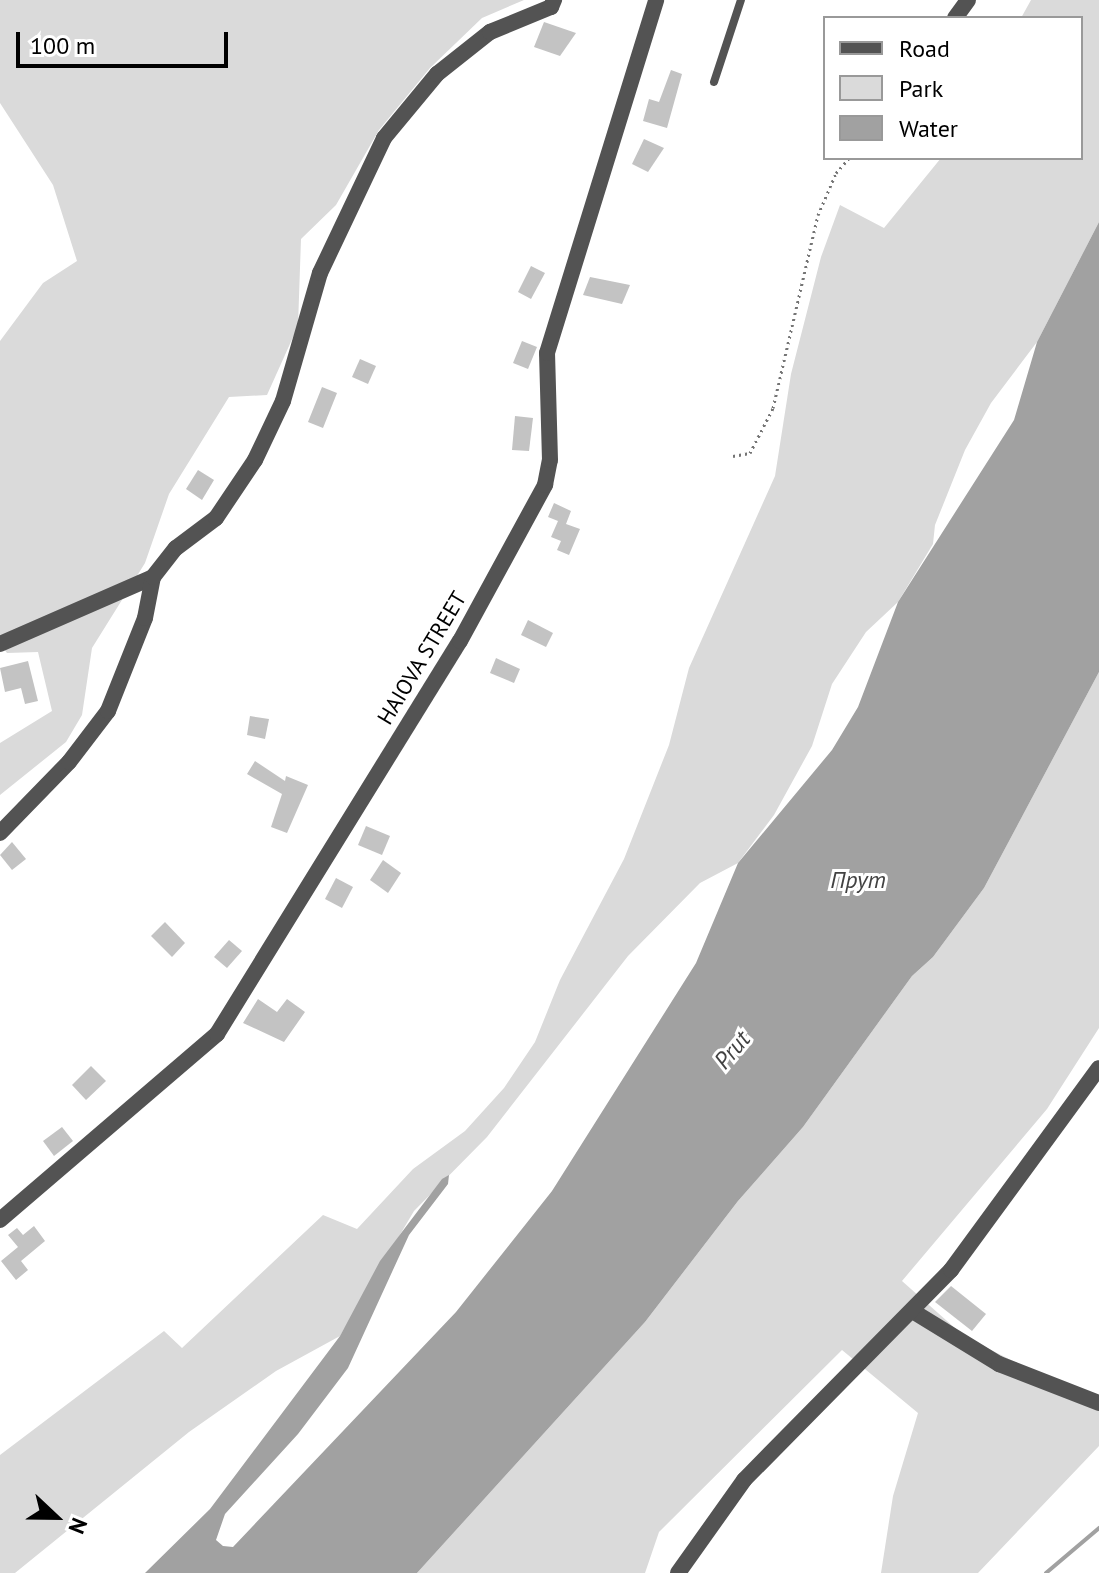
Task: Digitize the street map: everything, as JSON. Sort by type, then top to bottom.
[{"type":"street","points":[[0,833],[69,762],[108,711],[140,633],[153,577],[176,548],[216,518],[255,460],[283,401],[320,273],[384,138],[437,74],[490,32],[551,7],[554,0]]},
{"type":"street","name":"HAIOVA STREET","points":[[0,1220],[217,1034],[460,641],[545,485],[550,460],[547,353],[656,0]]},
{"type":"street","points":[[0,644],[153,577]]},
{"type":"street","points":[[678,1573],[744,1480],[914,1312],[951,1270],[1099,1068]]},
{"type":"street","points":[[914,1312],[999,1364],[1099,1403]]},
{"type":"lane","points":[[714,82],[741,0]]},
{"type":"path","points":[[733,456],[750,453],[773,408],[818,215],[836,173],[847,160]]},
{"type":"green space","points":[[0,0],[524,0],[482,18],[430,68],[379,130],[336,205],[301,239],[298,326],[267,395],[229,397],[169,494],[145,563],[92,648],[82,715],[66,742],[0,795],[0,743],[52,711],[38,652],[7,653],[0,644],[0,341],[43,283],[77,261],[53,185],[0,103]]},
{"type":"green space","points":[[1031,0],[1099,0],[1099,222],[1037,342],[991,403],[965,450],[935,525],[933,544],[898,602],[866,632],[832,684],[812,746],[774,815],[738,863],[700,883],[628,956],[487,1137],[414,1211],[340,1336],[276,1371],[189,1432],[15,1573],[0,1573],[0,1455],[164,1331],[182,1348],[323,1215],[357,1229],[413,1169],[465,1131],[504,1088],[535,1042],[560,980],[624,859],[669,745],[689,668],[775,476],[791,374],[821,257],[840,205],[884,228],[939,160],[1083,160],[1083,16],[1022,16]]},
{"type":"green space","points":[[1099,672],[1099,1028],[1047,1109],[902,1281],[965,1337],[1099,1404],[1099,1446],[978,1573],[881,1573],[893,1496],[918,1413],[842,1350],[659,1532],[645,1573],[417,1573],[645,1322],[738,1201],[803,1127],[912,976],[933,957],[984,888]]},
{"type":"water","name":"Прут","points":[[1099,222],[1099,672],[984,888],[933,957],[912,976],[803,1127],[738,1201],[645,1322],[417,1573],[145,1573],[210,1509],[340,1336],[380,1261],[442,1179],[449,1175],[448,1184],[409,1235],[348,1368],[298,1434],[225,1514],[216,1540],[223,1546],[233,1547],[456,1312],[552,1191],[696,963],[738,863],[832,750],[858,707],[898,602],[1014,420],[1037,342]]},
{"type":"building","points":[[544,22],[576,33],[560,56],[534,47]]},
{"type":"building","points":[[671,70],[682,74],[667,128],[643,121],[649,99],[659,102]]},
{"type":"building","points":[[644,139],[664,148],[648,172],[632,164]]},
{"type":"building","points":[[531,266],[545,273],[531,299],[518,292]]},
{"type":"building","points":[[590,277],[630,285],[622,304],[583,295]]},
{"type":"building","points":[[522,341],[537,347],[528,369],[513,363]]},
{"type":"building","points":[[360,359],[376,366],[368,384],[352,377]]},
{"type":"building","points":[[322,387],[337,393],[323,428],[308,422]]},
{"type":"building","points":[[515,416],[533,418],[529,451],[512,450]]},
{"type":"building","points":[[198,470],[214,480],[202,500],[186,489]]},
{"type":"building","points":[[554,503],[571,511],[566,524],[580,529],[569,555],[557,550],[561,541],[551,537],[558,521],[548,517]]},
{"type":"building","points":[[528,620],[553,633],[546,647],[521,635]]},
{"type":"building","points":[[496,658],[520,669],[514,683],[490,673]]},
{"type":"building","points":[[28,661],[38,701],[25,704],[21,688],[5,692],[0,668]]},
{"type":"building","points":[[250,716],[269,719],[265,739],[247,735]]},
{"type":"building","points":[[255,761],[285,781],[286,776],[308,785],[287,833],[271,827],[282,794],[247,774]]},
{"type":"building","points":[[366,826],[390,836],[382,855],[358,845]]},
{"type":"building","points":[[12,842],[26,859],[12,870],[0,855]]},
{"type":"building","points":[[383,860],[401,873],[388,893],[370,880]]},
{"type":"building","points":[[336,878],[353,887],[342,908],[325,899]]},
{"type":"building","points":[[165,922],[185,943],[172,957],[151,936]]},
{"type":"building","points":[[229,940],[242,951],[227,968],[214,957]]},
{"type":"building","points":[[258,999],[277,1012],[287,999],[305,1012],[284,1042],[243,1023]]},
{"type":"building","points":[[91,1066],[106,1081],[86,1100],[72,1085]]},
{"type":"building","points":[[62,1127],[73,1141],[54,1156],[43,1141]]},
{"type":"building","points":[[34,1226],[45,1241],[21,1261],[28,1270],[16,1280],[1,1261],[18,1247],[8,1235],[17,1228],[23,1235]]},
{"type":"building","points":[[951,1286],[986,1314],[972,1331],[935,1302]]},
{"type":"waterway","points":[[1046,1573],[1099,1528]]},
{"type":"water label","name":"Prut","points":[[732,1050]]}]
